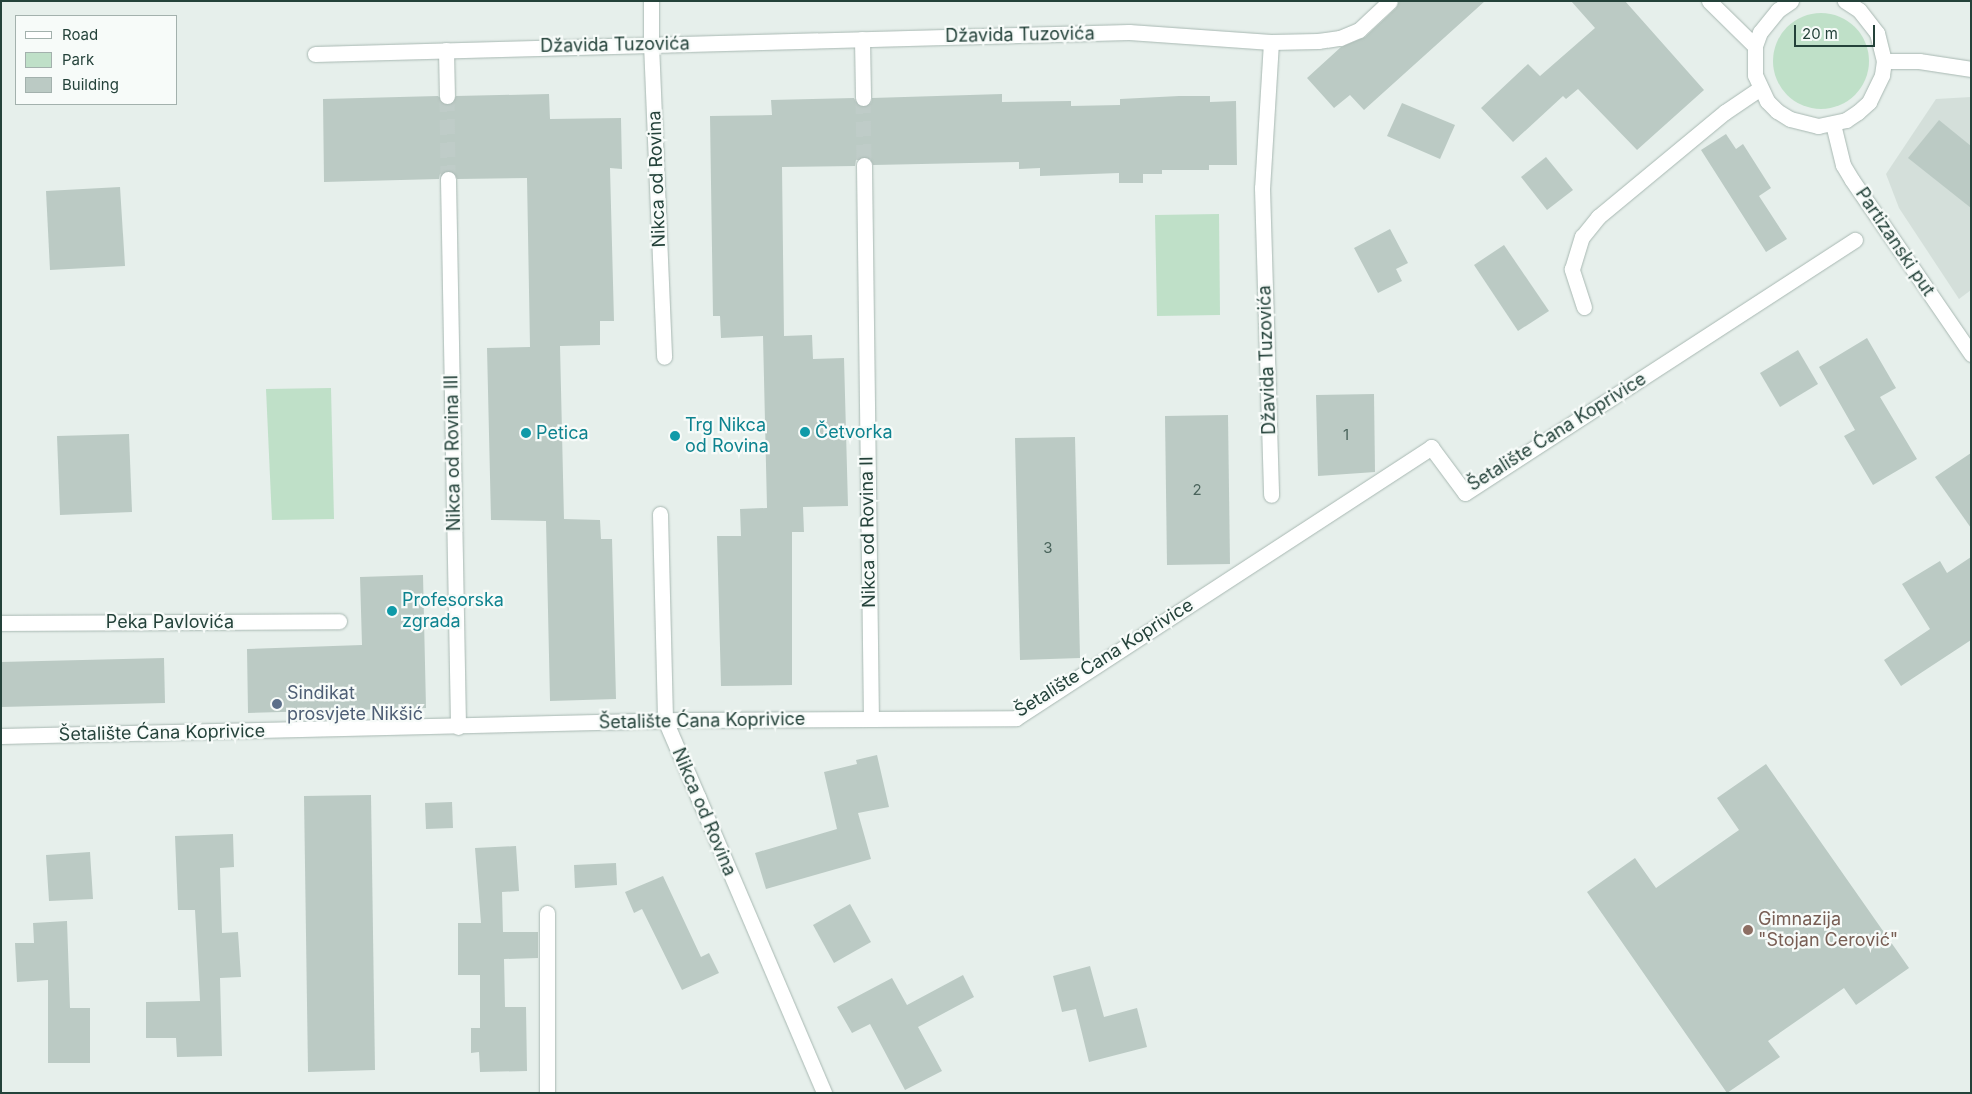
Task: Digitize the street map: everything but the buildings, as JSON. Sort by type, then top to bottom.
[{"type":"street","name":"Nikca od Rovina","points":[[651,1],[664,357]]},
{"type":"street","points":[[1271,42],[1340,38],[1359,30],[1390,1]]},
{"type":"street","points":[[1709,1],[1755,46]]},
{"type":"street","points":[[1790,1],[1768,20],[1755,46],[1753,60],[1759,88],[1767,101],[1790,119],[1804,124],[1833,124],[1846,120],[1869,102],[1877,89],[1884,61],[1877,32],[1859,10],[1845,1]]},
{"type":"street","name":"Džavida Tuzovića","points":[[315,54],[1129,32],[1271,42],[1262,188],[1271,494]]},
{"type":"street","points":[[862,39],[863,98]]},
{"type":"street","points":[[446,50],[446,96]]},
{"type":"street","points":[[1884,61],[1919,61],[1971,69]]},
{"type":"street","points":[[1584,307],[1572,269],[1574,254],[1587,230],[1598,217],[1718,118],[1759,88]]},
{"type":"street","name":"Partizanski put","points":[[1833,124],[1843,165],[1971,354]]},
{"type":"street","name":"Nikca od Rovina II","points":[[864,166],[871,719]]},
{"type":"street","name":"Nikca od Rovina III","points":[[448,179],[458,727]]},
{"type":"street","name":"Šetalište Ćana Koprivice","points":[[1,736],[458,727],[665,720],[1016,718],[1431,448],[1465,493],[1855,240]]},
{"type":"street","name":"Nikca od Rovina","points":[[660,514],[665,720],[824,1093]]},
{"type":"street","name":"Peka Pavlovića","points":[[1,623],[339,621]]},
{"type":"street","points":[[547,913],[547,1093]]},
{"type":"shaded area","points":[[1971,97],[1971,290],[1959,299],[1899,208],[1886,174],[1936,99]]},
{"type":"green space","points":[[1821,13],[1839,17],[1855,27],[1865,43],[1869,61],[1865,79],[1855,95],[1839,105],[1821,109],[1803,105],[1787,95],[1777,79],[1773,61],[1777,43],[1787,27],[1803,17]]},
{"type":"green space","points":[[1219,214],[1220,315],[1157,316],[1155,215]]},
{"type":"green space","points":[[331,388],[334,519],[272,520],[266,389]]},
{"type":"tunnel","points":[[447,96],[448,179]]},
{"type":"tunnel","points":[[863,98],[864,165]]},
{"type":"place","name":"Četvorka","points":[[805,432]]},
{"type":"place","name":"Petica","points":[[526,433]]},
{"type":"place","name":"Trg Nikca od Rovina","points":[[675,436]]},
{"type":"place","name":"Profesorska zgrada","points":[[392,611]]},
{"type":"place","name":"Sindikat prosvjete Nikšić","points":[[277,704]]},
{"type":"place","name":"Gimnazija \"Stojan Cerović\"","points":[[1748,930]]}]
